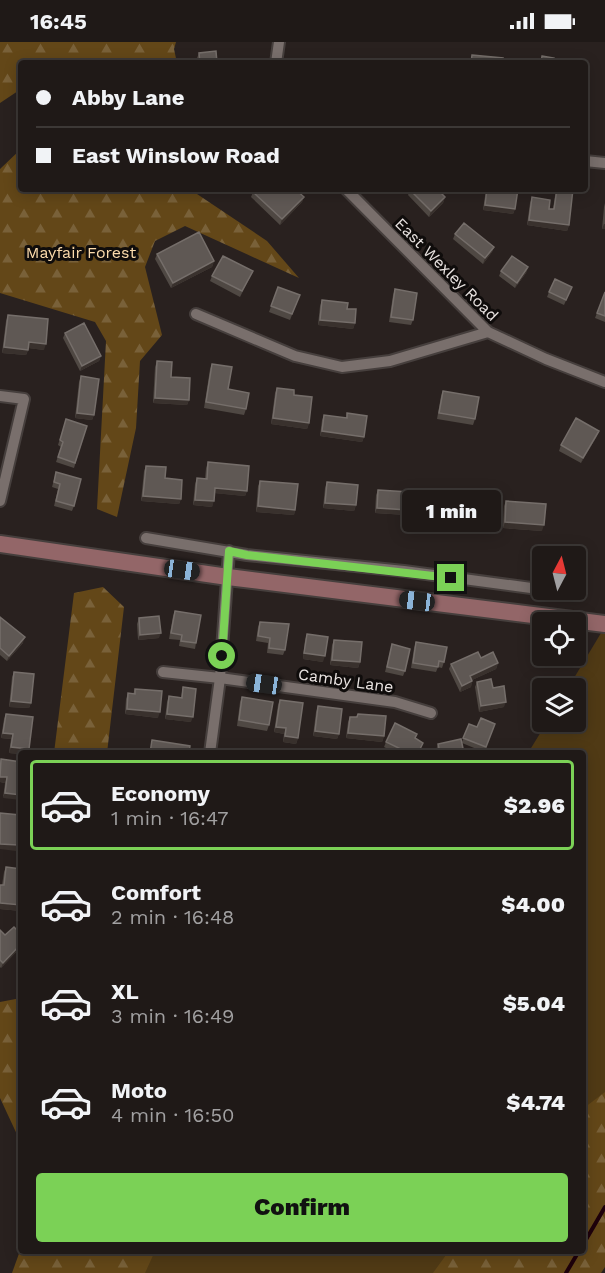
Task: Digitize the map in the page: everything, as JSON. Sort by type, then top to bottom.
[{"type":"main road","points":[[0,544],[228,577],[605,624]]},
{"type":"street","points":[[276,60],[279,42]]},
{"type":"street","points":[[588,161],[605,163]]},
{"type":"street","name":"East Wexley Road","points":[[349,192],[488,332],[546,359],[605,382]]},
{"type":"street","points":[[196,314],[295,356],[342,367],[390,361],[488,332]]},
{"type":"street","points":[[0,396],[24,399],[0,501]]},
{"type":"street","points":[[146,538],[247,555],[404,571],[532,588]]},
{"type":"street","points":[[210,750],[220,678],[229,551]]},
{"type":"street","name":"Camby Lane","points":[[163,672],[395,702],[431,713]]},
{"type":"shaded area","points":[[601,633],[605,634],[605,1239],[583,1273],[22,1273],[25,1254],[586,1254],[586,750],[530,750],[541,732],[586,732],[586,678],[574,678],[581,666],[586,666],[586,658]]},
{"type":"green space","points":[[0,42],[176,42],[174,49],[176,60],[18,60],[18,91],[0,103]]},
{"type":"green space","name":"Mayfair Forest","points":[[18,152],[18,192],[197,192],[267,241],[299,278],[185,226],[155,241],[145,267],[162,335],[140,361],[136,428],[117,517],[97,509],[106,341],[95,322],[0,293],[0,169]]},
{"type":"green space","points":[[103,587],[124,607],[107,750],[54,750],[74,593]]},
{"type":"green space","points":[[18,999],[18,1137],[0,1098],[0,1002]]},
{"type":"green space","points":[[605,1092],[605,1267],[601,1273],[433,1273],[447,1254],[586,1254],[586,1106]]},
{"type":"green space","points":[[19,1254],[154,1254],[145,1273],[12,1273]]},
{"type":"building","points":[[216,51],[217,60],[200,60],[199,53]]},
{"type":"building","points":[[472,55],[503,58],[503,60],[471,60]]},
{"type":"building","points":[[542,56],[554,58],[554,60],[541,60]]},
{"type":"building","points":[[253,192],[298,192],[304,197],[282,219]]},
{"type":"building","points":[[412,192],[440,192],[445,197],[431,211]]},
{"type":"building","points":[[487,192],[518,192],[515,209],[485,205]]},
{"type":"building","points":[[557,192],[573,192],[569,225],[529,220],[532,197],[550,200],[549,209],[554,209]]},
{"type":"building","points":[[464,223],[494,247],[485,258],[455,234]]},
{"type":"building","points":[[199,232],[214,261],[173,283],[157,254]]},
{"type":"building","points":[[223,256],[253,271],[242,291],[212,276]]},
{"type":"building","points":[[512,256],[528,267],[517,283],[501,271]]},
{"type":"building","points":[[555,279],[572,287],[566,300],[549,292]]},
{"type":"building","points":[[278,287],[300,295],[292,314],[271,306]]},
{"type":"building","points":[[395,289],[417,293],[413,320],[391,317]]},
{"type":"building","points":[[605,292],[605,316],[597,313]]},
{"type":"building","points":[[322,300],[348,303],[347,309],[356,309],[355,323],[320,320]]},
{"type":"building","points":[[8,315],[48,319],[46,344],[29,342],[28,350],[4,347]]},
{"type":"building","points":[[84,323],[101,356],[82,366],[65,333]]},
{"type":"building","points":[[157,361],[172,362],[171,377],[190,378],[189,400],[155,398]]},
{"type":"building","points":[[212,364],[232,367],[228,389],[249,393],[246,409],[206,402]]},
{"type":"building","points":[[81,376],[99,379],[94,415],[77,413]]},
{"type":"building","points":[[277,388],[294,390],[294,395],[312,397],[309,423],[273,418]]},
{"type":"building","points":[[443,391],[479,397],[475,419],[439,413]]},
{"type":"building","points":[[347,413],[367,416],[364,437],[322,431],[324,415],[347,418]]},
{"type":"building","points":[[576,418],[599,431],[583,458],[561,445]]},
{"type":"building","points":[[66,419],[87,426],[75,463],[58,457],[63,442],[60,440]]},
{"type":"building","points":[[208,462],[249,466],[247,491],[215,488],[214,501],[195,500],[197,478],[207,479]]},
{"type":"building","points":[[146,466],[166,467],[165,478],[182,480],[181,499],[143,496]]},
{"type":"building","points":[[56,472],[81,479],[74,506],[56,501],[60,484],[54,482]]},
{"type":"building","points":[[260,481],[298,484],[295,510],[258,506]]},
{"type":"building","points":[[327,482],[358,485],[356,505],[325,503]]},
{"type":"building","points":[[378,490],[425,493],[424,511],[377,508]]},
{"type":"building","points":[[506,501],[546,504],[544,525],[505,522]]},
{"type":"building","points":[[175,611],[201,615],[196,643],[181,641],[182,635],[171,633]]},
{"type":"building","points":[[159,616],[161,633],[140,635],[139,618]]},
{"type":"building","points":[[0,617],[25,637],[9,656],[0,648]]},
{"type":"building","points":[[260,622],[289,624],[285,650],[269,648],[270,638],[258,636]]},
{"type":"building","points":[[307,634],[328,637],[325,656],[304,653]]},
{"type":"building","points":[[334,640],[362,642],[360,662],[332,660]]},
{"type":"building","points":[[416,642],[447,647],[444,662],[439,661],[438,667],[413,663]]},
{"type":"building","points":[[392,644],[410,649],[405,671],[387,667]]},
{"type":"building","points":[[478,652],[481,658],[493,652],[498,663],[470,676],[472,681],[462,686],[451,664]]},
{"type":"building","points":[[14,672],[34,674],[31,703],[11,701]]},
{"type":"building","points":[[491,679],[493,688],[504,686],[506,702],[481,706],[477,682]]},
{"type":"building","points":[[183,687],[196,689],[193,717],[167,714],[169,696],[182,698]]},
{"type":"building","points":[[135,689],[162,691],[160,712],[127,709],[128,693],[135,694]]},
{"type":"building","points":[[242,697],[273,702],[269,725],[239,720]]},
{"type":"building","points":[[280,700],[303,703],[298,738],[285,736],[286,728],[276,727]]},
{"type":"building","points":[[318,706],[342,709],[339,734],[315,731]]},
{"type":"building","points":[[6,714],[33,717],[29,749],[11,747],[13,734],[3,733]]},
{"type":"building","points":[[358,714],[386,716],[384,736],[348,733],[350,717],[357,717]]},
{"type":"building","points":[[481,718],[495,724],[486,747],[463,738],[469,724],[477,727]]},
{"type":"building","points":[[395,723],[417,734],[415,738],[423,743],[420,750],[403,750],[386,742]]},
{"type":"building","points":[[461,739],[463,750],[439,750],[438,744]]},
{"type":"building","points":[[152,740],[190,746],[189,750],[150,750]]},
{"type":"building","points":[[1,759],[18,762],[18,795],[5,793],[7,777],[0,777]]},
{"type":"building","points":[[0,813],[18,815],[18,845],[0,844]]},
{"type":"building","points":[[6,867],[18,869],[18,905],[0,903],[0,885],[4,885]]},
{"type":"building","points":[[14,927],[18,931],[18,947],[3,963],[0,960],[0,930],[5,935]]},
{"type":"waterway","points":[[586,1240],[605,1207]]},
{"type":"waterway","points":[[566,1273],[577,1254]]},
{"type":"route","points":[[222,656],[229,551],[451,578]]}]
